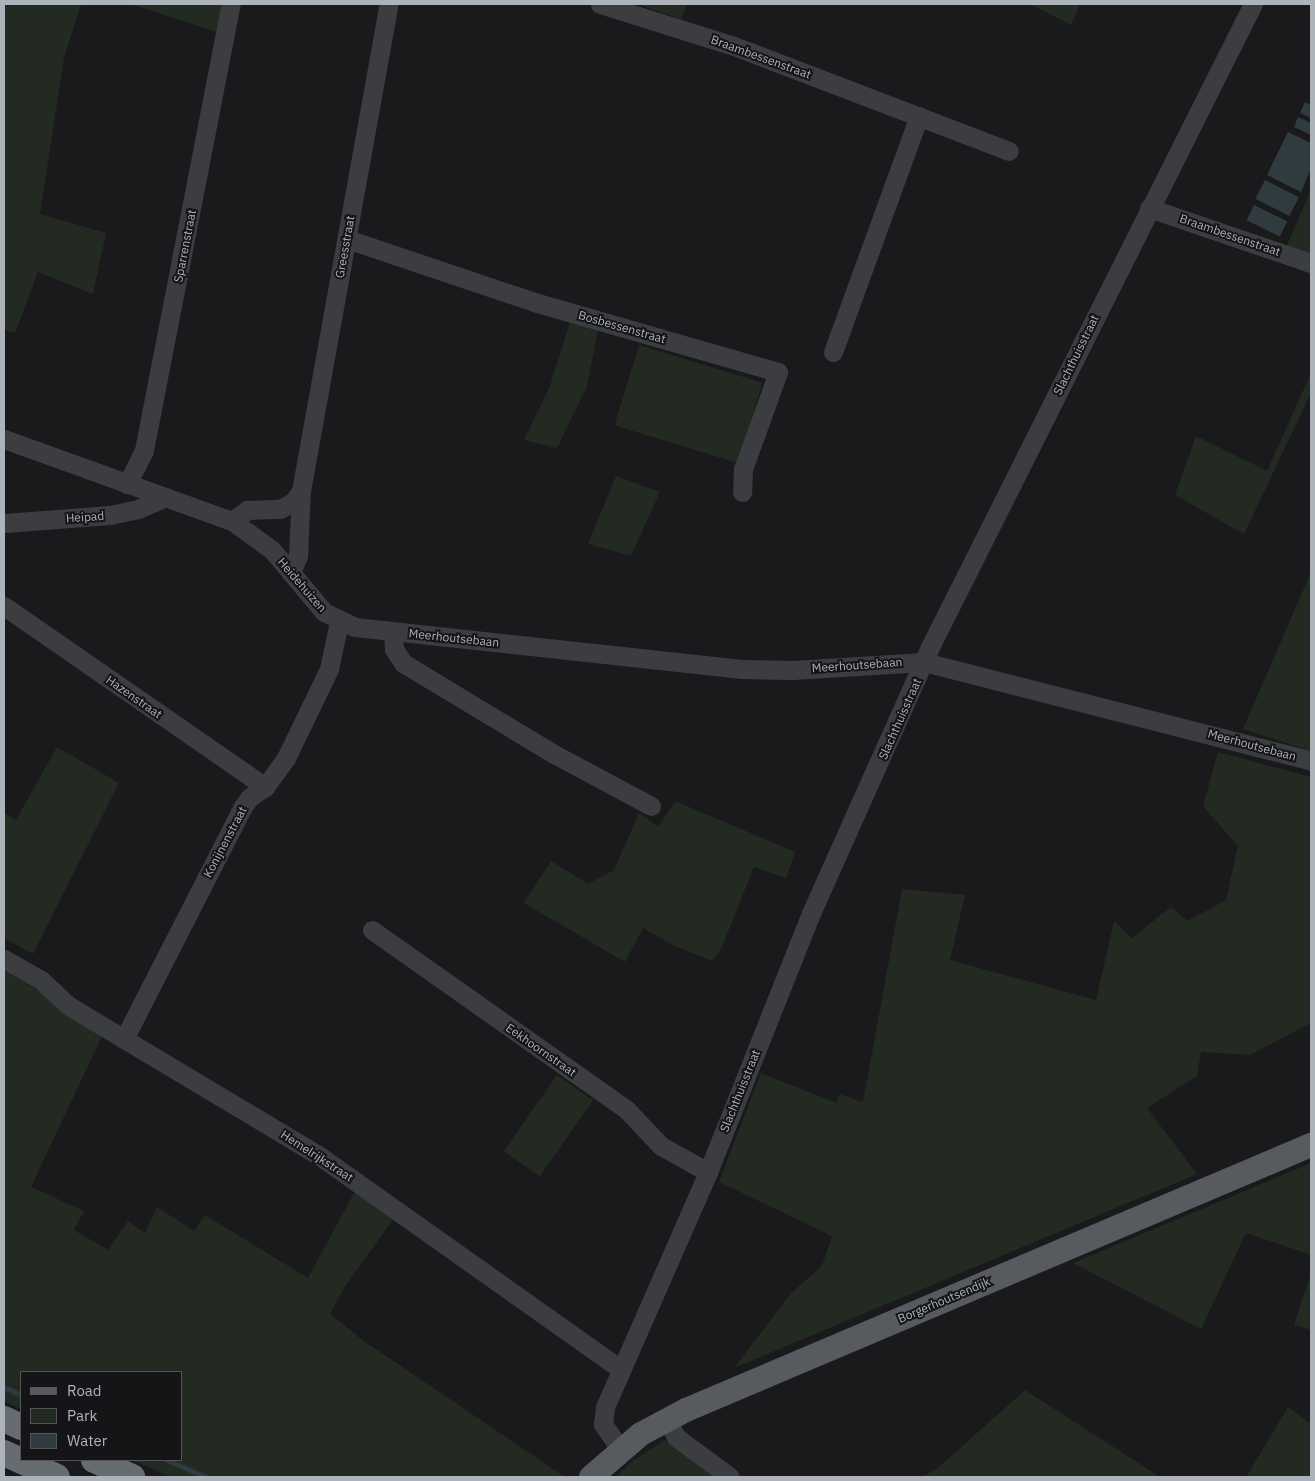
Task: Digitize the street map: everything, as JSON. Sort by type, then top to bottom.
[{"type":"highway","points":[[4,1419],[20,1427]]},
{"type":"highway","points":[[4,1453],[20,1460]]},
{"type":"highway","points":[[22,1461],[57,1477]]},
{"type":"highway","points":[[96,1461],[132,1477]]},
{"type":"main road","name":"Borgerhoutsendijk","points":[[591,1477],[621,1450],[666,1420],[1311,1145]]},
{"type":"street","name":"Sparrenstraat","points":[[127,484],[144,450],[231,4]]},
{"type":"street","name":"Greesstraat","points":[[292,573],[298,556],[301,491],[389,4]]},
{"type":"street","name":"Braambessenstraat","points":[[600,4],[734,46],[1009,152]]},
{"type":"street","name":"Slachthuisstraat","points":[[621,1450],[603,1424],[603,1415],[620,1369],[708,1172],[812,911],[924,662],[1149,208],[1253,4]]},
{"type":"street","points":[[833,352],[919,116]]},
{"type":"street","name":"Braambessenstraat","points":[[1149,208],[1311,263]]},
{"type":"street","name":"Bosbessenstraat","points":[[347,239],[534,302],[778,372],[743,469],[742,492]]},
{"type":"street","name":"Heidehuizen","points":[[4,439],[164,498],[232,520],[259,539],[292,573],[324,612],[339,622],[393,632]]},
{"type":"street","points":[[232,520],[247,510],[287,506],[301,491]]},
{"type":"street","name":"Heipad","points":[[4,523],[110,515],[138,509],[164,498]]},
{"type":"street","name":"Hazenstraat","points":[[4,606],[265,787]]},
{"type":"street","name":"Konijnenstraat","points":[[124,1039],[242,808],[249,798],[265,787],[286,758],[329,669],[339,622]]},
{"type":"street","points":[[393,632],[394,649],[403,663],[554,754],[651,806]]},
{"type":"street","name":"Meerhoutsebaan","points":[[393,632],[742,669],[793,670],[924,662],[1311,761]]},
{"type":"street","name":"Eekhoornstraat","points":[[372,930],[626,1109],[660,1146],[708,1172]]},
{"type":"street","name":"Hemelrijkstraat","points":[[4,959],[41,980],[69,1006],[321,1157],[620,1369]]},
{"type":"street","points":[[666,1420],[676,1437],[730,1477]]},
{"type":"green space","points":[[4,4],[81,4],[64,58],[40,214],[106,233],[93,294],[38,272],[15,333],[4,330]]},
{"type":"green space","points":[[130,4],[222,4],[217,32]]},
{"type":"green space","points":[[636,4],[687,4],[681,19]]},
{"type":"green space","points":[[1030,4],[1080,4],[1071,25]]},
{"type":"green space","points":[[1311,189],[1311,274],[1280,262]]},
{"type":"green space","points":[[570,322],[598,330],[587,386],[557,448],[524,440],[550,386]]},
{"type":"green space","points":[[639,345],[762,383],[738,463],[614,425]]},
{"type":"green space","points":[[1311,373],[1311,393],[1244,534],[1175,495],[1196,436],[1267,471]]},
{"type":"green space","points":[[616,476],[660,492],[631,556],[588,544]]},
{"type":"green space","points":[[1311,572],[1311,751],[1243,729]]},
{"type":"green space","points":[[57,747],[119,783],[33,954],[4,938],[4,813],[16,820]]},
{"type":"green space","points":[[1218,752],[1311,777],[1311,1023],[1250,1055],[1201,1052],[1197,1076],[1147,1108],[1197,1174],[734,1368],[791,1293],[822,1266],[832,1236],[719,1182],[761,1073],[837,1103],[839,1094],[863,1102],[902,889],[965,895],[950,960],[1096,1000],[1114,921],[1132,938],[1171,907],[1188,921],[1226,900],[1238,846],[1203,806]]},
{"type":"green space","points":[[675,801],[795,852],[786,878],[754,867],[722,947],[712,961],[675,946],[643,928],[625,962],[524,903],[551,861],[588,884],[614,870],[639,813],[658,827]]},
{"type":"green space","points":[[4,970],[47,996],[102,1036],[31,1187],[84,1211],[74,1230],[108,1250],[128,1221],[145,1233],[157,1207],[194,1231],[205,1215],[308,1278],[355,1191],[394,1218],[344,1288],[330,1314],[361,1339],[565,1477],[171,1477],[134,1461],[182,1461],[182,1371],[20,1371],[20,1409],[4,1401]]},
{"type":"green space","points":[[557,1075],[593,1100],[540,1176],[504,1151]]},
{"type":"green space","points":[[1311,1163],[1311,1255],[1246,1233],[1201,1329],[1073,1263]]},
{"type":"green space","points":[[1311,1272],[1311,1330],[1294,1325]]},
{"type":"green space","points":[[1025,1390],[1160,1477],[922,1477],[938,1468]]},
{"type":"green space","points":[[1288,1407],[1311,1424],[1311,1477],[1246,1477]]},
{"type":"green space","points":[[665,1440],[716,1477],[616,1477],[631,1462]]},
{"type":"water","points":[[1305,102],[1311,105],[1311,118],[1300,113]]},
{"type":"water","points":[[1298,117],[1311,123],[1311,135],[1294,127]]},
{"type":"water","points":[[1288,132],[1311,143],[1311,169],[1301,192],[1267,175]]},
{"type":"water","points":[[1265,180],[1299,197],[1289,216],[1255,199]]},
{"type":"water","points":[[1254,205],[1287,221],[1280,236],[1247,220]]},
{"type":"waterway","points":[[4,1387],[20,1395]]},
{"type":"waterway","points":[[169,1461],[206,1477]]}]
